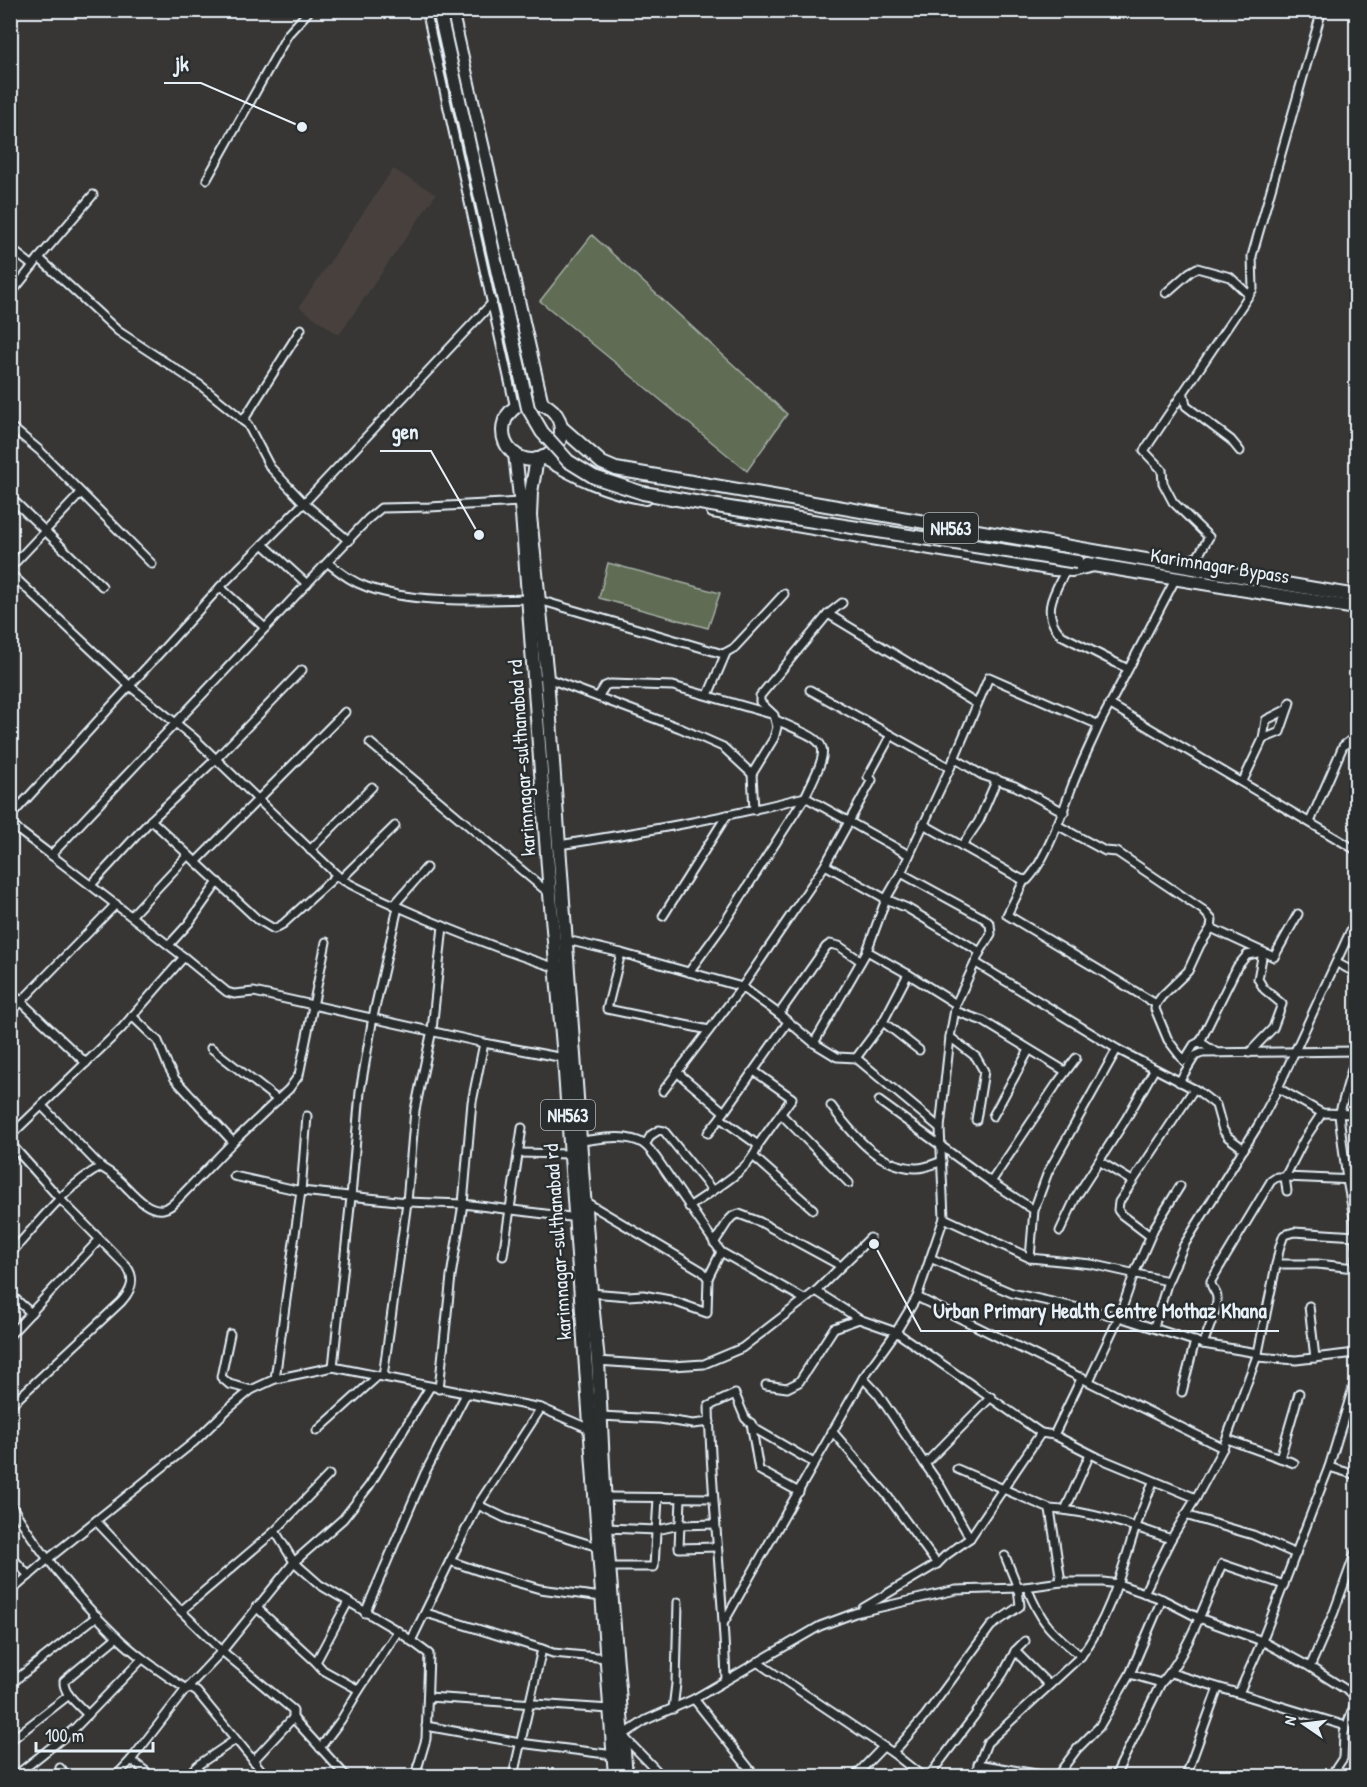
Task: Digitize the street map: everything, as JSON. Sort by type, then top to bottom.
[{"type":"highway","name":"Karimnagar Bypass","points":[[439,10],[528,408],[542,432],[568,461],[594,477],[643,493],[1356,608]]},
{"type":"highway","points":[[451,10],[542,404],[531,402],[515,408]]},
{"type":"highway","name":"NH563","points":[[542,404],[552,411],[561,427],[602,463],[616,469],[1356,596]]},
{"type":"highway","name":"NH563","points":[[515,408],[507,417],[504,429],[507,446],[515,454],[526,459],[540,458],[617,493],[722,513],[1066,570],[1094,565]]},
{"type":"highway","name":"NH563","points":[[561,427],[557,445],[540,458],[531,492],[530,516],[534,599],[547,678],[567,940],[586,1202],[581,1219],[598,1361],[610,1567],[616,1744],[626,1776]]},
{"type":"highway","name":"karimnagar-sulthanabad rd","points":[[515,454],[534,599],[550,894],[571,1154],[581,1219],[585,1362],[610,1708],[616,1744],[615,1776]]},
{"type":"street","points":[[207,179],[288,34],[310,10]]},
{"type":"street","points":[[426,10],[515,408]]},
{"type":"street","points":[[1178,565],[1198,556],[1209,537],[1173,502],[1163,483],[1162,470],[1144,451],[1184,395],[1253,289],[1252,256],[1322,10]]},
{"type":"street","points":[[10,295],[93,195]]},
{"type":"street","points":[[10,248],[33,266]]},
{"type":"street","points":[[39,258],[118,331],[200,385],[243,421],[257,441],[270,467],[304,503],[349,541]]},
{"type":"street","points":[[1166,293],[1197,268],[1230,277],[1249,295]]},
{"type":"street","points":[[10,817],[220,587],[304,503],[492,302]]},
{"type":"street","points":[[243,421],[300,328]]},
{"type":"street","points":[[1184,395],[1186,406],[1231,440],[1240,451]]},
{"type":"street","points":[[10,426],[39,450],[152,564]]},
{"type":"street","points":[[10,568],[81,493]]},
{"type":"street","points":[[10,497],[102,586]]},
{"type":"street","points":[[51,855],[378,510],[386,506],[429,507],[521,502]]},
{"type":"street","points":[[263,544],[307,584]]},
{"type":"street","points":[[328,563],[360,584],[399,594],[454,601],[534,599],[709,651],[726,653]]},
{"type":"street","points":[[1066,570],[1052,597],[1050,618],[1054,627],[1061,635],[1128,669]]},
{"type":"street","points":[[10,573],[130,687],[216,759],[339,877],[370,896],[513,954],[557,968]]},
{"type":"street","points":[[1156,1004],[1007,915],[1064,812],[1074,780],[1109,704],[1176,578]]},
{"type":"street","points":[[220,587],[266,628]]},
{"type":"street","points":[[708,695],[726,653],[734,648],[784,594]]},
{"type":"street","points":[[754,810],[752,774],[774,738],[775,718],[760,702],[760,696],[828,614],[842,603]]},
{"type":"street","points":[[828,614],[977,704]]},
{"type":"street","points":[[91,885],[151,820],[216,759],[302,670]]},
{"type":"street","points":[[814,1043],[867,951],[886,899],[901,873],[950,768],[989,677],[1099,725]]},
{"type":"street","points":[[547,678],[680,728],[723,747],[752,774]]},
{"type":"street","points":[[598,697],[604,686],[610,684],[673,686],[708,695],[775,718],[815,737],[822,743],[824,750],[822,760],[805,797],[721,928],[689,972]]},
{"type":"street","points":[[810,690],[950,768]]},
{"type":"street","points":[[1109,704],[1243,781],[1356,850]]},
{"type":"street","points":[[1243,781],[1263,739],[1266,720],[1289,706],[1280,732],[1263,739]]},
{"type":"street","points":[[196,862],[345,712]]},
{"type":"street","points":[[663,1091],[742,987],[825,865],[849,823],[891,735]]},
{"type":"street","points":[[1310,822],[1343,746],[1356,736]]},
{"type":"street","points":[[370,743],[550,894]]},
{"type":"street","points":[[954,758],[982,775],[1016,786],[1064,812]]},
{"type":"street","points":[[962,846],[979,821],[997,779]]},
{"type":"street","points":[[310,850],[372,787]]},
{"type":"street","points":[[559,845],[657,830],[805,797],[909,855]]},
{"type":"street","points":[[663,916],[727,815]]},
{"type":"street","points":[[151,820],[263,925],[274,929],[339,877],[395,826]]},
{"type":"street","points":[[10,824],[227,992],[234,994],[254,992],[484,1043],[564,1058]]},
{"type":"street","points":[[923,824],[1024,881]]},
{"type":"street","points":[[1057,825],[1105,851],[1117,852],[1203,910],[1212,920],[1211,928],[1188,971],[1156,1004],[1155,1009],[1168,1040],[1184,1061],[1194,1045],[1200,1042],[1237,967],[1247,956],[1263,952]]},
{"type":"street","points":[[131,916],[188,855]]},
{"type":"street","points":[[825,865],[907,908],[980,952]]},
{"type":"street","points":[[333,1367],[360,1092],[396,906],[426,868]]},
{"type":"street","points":[[724,1622],[863,1378],[896,1332],[916,1297],[944,1218],[940,1128],[950,1036],[955,1008],[980,952],[991,934],[990,924],[985,919],[901,873]]},
{"type":"street","points":[[169,945],[189,923],[218,882]]},
{"type":"street","points":[[10,1012],[116,904]]},
{"type":"street","points":[[1211,928],[1274,957],[1298,914]]},
{"type":"street","points":[[1154,1327],[1168,1281],[1184,1245],[1244,1149],[1278,1088],[1356,919]]},
{"type":"street","points":[[317,1431],[380,1376],[407,1202],[415,1110],[432,1030],[443,926]]},
{"type":"street","points":[[567,940],[742,987],[814,1043],[837,1057],[856,1058],[940,1128]]},
{"type":"street","points":[[42,1106],[101,1167],[140,1200],[161,1210],[169,1207],[289,1089],[298,1075],[326,942]]},
{"type":"street","points":[[779,1014],[826,946],[830,944],[839,946],[861,961]]},
{"type":"street","points":[[867,951],[908,974],[955,1008],[982,1021],[1065,1071]]},
{"type":"street","points":[[1249,1053],[1273,1028],[1281,1004],[1264,989],[1258,979],[1263,952]]},
{"type":"street","points":[[621,953],[607,1009],[709,1030]]},
{"type":"street","points":[[10,1136],[132,1016],[184,957]]},
{"type":"street","points":[[976,963],[1117,1050],[1194,1089],[1216,1105],[1223,1130],[1228,1137],[1244,1149]]},
{"type":"street","points":[[1337,963],[1356,973]]},
{"type":"street","points":[[856,1058],[883,1022],[908,974]]},
{"type":"street","points":[[10,992],[86,1063]]},
{"type":"street","points":[[132,1016],[158,1041],[175,1079],[233,1142]]},
{"type":"street","points":[[708,1133],[788,1022]]},
{"type":"street","points":[[883,1022],[919,1050]]},
{"type":"street","points":[[950,1036],[976,1057],[984,1071],[976,1120]]},
{"type":"street","points":[[1200,1042],[1217,1053]]},
{"type":"street","points":[[439,1389],[451,1276],[463,1204],[472,1102],[484,1043]]},
{"type":"street","points":[[211,1048],[278,1100]]},
{"type":"street","points":[[993,1116],[1029,1050]]},
{"type":"street","points":[[1030,1258],[1034,1210],[1048,1172],[1117,1050]]},
{"type":"street","points":[[1179,1082],[1195,1056],[1202,1053],[1356,1053],[1339,1115],[1347,1180],[1354,1212],[1356,1287]]},
{"type":"street","points":[[992,1182],[1065,1071],[1076,1058]]},
{"type":"street","points":[[1060,1231],[1076,1197],[1154,1070]]},
{"type":"street","points":[[689,1207],[736,1175],[753,1156],[758,1145],[792,1098],[754,1071]]},
{"type":"street","points":[[677,1072],[722,1115],[758,1145]]},
{"type":"street","points":[[1278,1088],[1322,1113],[1356,1114]]},
{"type":"street","points":[[1150,1236],[1118,1210],[1119,1202],[1194,1089]]},
{"type":"street","points":[[879,1101],[1034,1210]]},
{"type":"street","points":[[831,1106],[856,1138],[869,1150],[891,1163],[917,1169],[942,1161]]},
{"type":"street","points":[[1287,1191],[1285,1177],[1298,1149],[1322,1113]]},
{"type":"street","points":[[781,1114],[849,1183]]},
{"type":"street","points":[[275,1379],[301,1191],[307,1116]]},
{"type":"street","points":[[504,1256],[522,1128]]},
{"type":"street","points":[[645,1145],[654,1132],[664,1131],[712,1190]]},
{"type":"street","points":[[581,1141],[613,1138],[635,1140],[645,1145],[721,1252],[804,1299]]},
{"type":"street","points":[[10,1143],[131,1274],[132,1284],[129,1293],[10,1406]]},
{"type":"street","points":[[518,1153],[571,1154]]},
{"type":"street","points":[[753,1156],[813,1209]]},
{"type":"street","points":[[1099,1161],[1132,1181]]},
{"type":"street","points":[[10,1254],[61,1200],[92,1171],[101,1167]]},
{"type":"street","points":[[234,1176],[301,1191],[407,1202],[463,1204],[581,1219]]},
{"type":"street","points":[[1182,1392],[1199,1342],[1217,1303],[1217,1295],[1210,1284],[1213,1276],[1271,1181],[1277,1177],[1356,1180]]},
{"type":"street","points":[[1054,1435],[1119,1317],[1150,1236],[1180,1186]]},
{"type":"street","points":[[586,1202],[702,1271],[708,1278]]},
{"type":"street","points":[[714,1243],[729,1220],[740,1214],[760,1222],[841,1266]]},
{"type":"street","points":[[944,1218],[1030,1258],[1091,1264],[1168,1281]]},
{"type":"street","points":[[1144,1593],[1227,1438],[1258,1355],[1281,1240],[1288,1233],[1356,1236]]},
{"type":"street","points":[[585,1362],[672,1366],[704,1364],[742,1348],[816,1291],[870,1238]]},
{"type":"street","points":[[10,1335],[99,1240]]},
{"type":"street","points":[[591,1293],[643,1295],[670,1300],[707,1313],[708,1278],[721,1252]]},
{"type":"street","points":[[930,1258],[1012,1293],[1119,1317],[1199,1342],[1284,1360],[1315,1359],[1356,1353]]},
{"type":"street","points":[[1276,1264],[1317,1264],[1355,1268]]},
{"type":"street","points":[[816,1291],[859,1319],[896,1332],[1041,1433],[1054,1435],[1153,1482],[1196,1498]]},
{"type":"street","points":[[10,1294],[31,1313]]},
{"type":"street","points":[[916,1297],[1223,1448]]},
{"type":"street","points":[[1309,1306],[1315,1359]]},
{"type":"street","points":[[766,1385],[787,1388],[799,1382],[834,1328],[859,1319]]},
{"type":"street","points":[[230,1334],[221,1377],[229,1384],[251,1390]]},
{"type":"street","points":[[10,1592],[194,1442],[251,1390],[275,1379],[333,1367],[542,1408],[590,1429]]},
{"type":"street","points":[[863,1378],[878,1394],[941,1487],[970,1538]]},
{"type":"street","points":[[1239,1693],[1262,1641],[1329,1467],[1355,1392],[1356,1378]]},
{"type":"street","points":[[116,1776],[186,1689],[222,1651],[294,1562],[343,1519],[369,1486],[430,1387]]},
{"type":"street","points":[[1280,1458],[1299,1393]]},
{"type":"street","points":[[365,1613],[416,1493],[466,1394]]},
{"type":"street","points":[[726,1680],[724,1622],[713,1498],[710,1406],[735,1394],[745,1418],[757,1430],[814,1463]]},
{"type":"street","points":[[925,1464],[991,1397]]},
{"type":"street","points":[[411,1641],[478,1505],[542,1408]]},
{"type":"street","points":[[600,1416],[660,1419],[693,1424],[710,1422]]},
{"type":"street","points":[[751,1423],[759,1470],[799,1492]]},
{"type":"street","points":[[832,1431],[886,1494],[938,1564]]},
{"type":"street","points":[[855,1613],[938,1564],[970,1538],[1041,1433]]},
{"type":"street","points":[[1227,1438],[1294,1463]]},
{"type":"street","points":[[1065,1510],[1090,1454]]},
{"type":"street","points":[[1329,1467],[1356,1475]]},
{"type":"street","points":[[957,1469],[1004,1487],[1050,1509],[1065,1510],[1136,1527],[1171,1539]]},
{"type":"street","points":[[181,1611],[276,1531],[329,1475]]},
{"type":"street","points":[[974,1776],[987,1743],[1081,1656],[1099,1628],[1118,1584],[1153,1482]]},
{"type":"street","points":[[605,1497],[713,1498]]},
{"type":"street","points":[[610,1567],[654,1567],[658,1498]]},
{"type":"street","points":[[681,1498],[679,1548],[717,1547]]},
{"type":"street","points":[[10,1503],[48,1559],[97,1616],[142,1659],[186,1689],[192,1689],[201,1696],[266,1776]]},
{"type":"street","points":[[478,1505],[505,1518],[598,1547]]},
{"type":"street","points":[[1050,1509],[1061,1582]]},
{"type":"street","points":[[1185,1515],[1253,1535],[1296,1554]]},
{"type":"street","points":[[96,1521],[222,1651],[293,1710],[293,1718],[346,1776]]},
{"type":"street","points":[[606,1528],[657,1530],[680,1525],[715,1524]]},
{"type":"street","points":[[276,1531],[294,1562],[320,1585],[398,1631],[429,1654],[426,1739],[415,1776]]},
{"type":"street","points":[[1310,1667],[1334,1612],[1356,1551]]},
{"type":"street","points":[[10,1554],[29,1576]]},
{"type":"street","points":[[893,1753],[925,1716],[991,1626],[1020,1606],[1018,1588],[1005,1556]]},
{"type":"street","points":[[450,1561],[540,1589],[602,1597]]},
{"type":"street","points":[[1115,1776],[1161,1683],[1170,1673],[1199,1618],[1222,1564],[1284,1585]]},
{"type":"street","points":[[616,1744],[646,1720],[694,1699],[820,1626],[855,1613],[956,1590],[1018,1588],[1061,1582],[1118,1584],[1162,1599],[1199,1618],[1262,1641],[1356,1696]]},
{"type":"street","points":[[1027,1587],[1035,1608],[1046,1626],[1081,1656]]},
{"type":"street","points":[[1057,1776],[1077,1749],[1099,1727],[1130,1674],[1162,1599]]},
{"type":"street","points":[[316,1662],[348,1602]]},
{"type":"street","points":[[673,1709],[676,1684],[678,1602]]},
{"type":"street","points":[[256,1607],[323,1670],[359,1690]]},
{"type":"street","points":[[426,1613],[553,1653],[607,1658]]},
{"type":"street","points":[[10,1684],[97,1616]]},
{"type":"street","points":[[320,1748],[341,1720],[398,1631]]},
{"type":"street","points":[[87,1715],[69,1695],[64,1687],[64,1681],[117,1636]]},
{"type":"street","points":[[929,1776],[975,1715],[1004,1672],[1015,1651],[1025,1641]]},
{"type":"street","points":[[513,1776],[542,1649]]},
{"type":"street","points":[[1015,1651],[1049,1684]]},
{"type":"street","points":[[15,1776],[74,1729],[142,1659]]},
{"type":"street","points":[[757,1662],[893,1753],[922,1776]]},
{"type":"street","points":[[10,1671],[17,1679]]},
{"type":"street","points":[[1170,1673],[1346,1726]]},
{"type":"street","points":[[1130,1674],[1161,1683]]},
{"type":"street","points":[[1186,1776],[1218,1688]]},
{"type":"street","points":[[10,1741],[69,1695]]},
{"type":"street","points":[[428,1697],[610,1708]]},
{"type":"street","points":[[694,1699],[755,1776]]},
{"type":"street","points":[[1331,1776],[1343,1758],[1344,1733],[1356,1701]]},
{"type":"street","points":[[253,1761],[293,1718]]},
{"type":"street","points":[[426,1726],[520,1743],[616,1744],[663,1776]]},
{"type":"street","points":[[186,1776],[235,1740]]},
{"type":"street","points":[[855,1776],[883,1747]]},
{"type":"street","points":[[131,1760],[152,1776]]},
{"type":"street","points":[[978,1764],[1048,1776]]},
{"type":"street","points":[[60,1768],[67,1776]]},
{"type":"shaded area","points":[[393,169],[436,194],[339,335],[299,307]]},
{"type":"green space","points":[[592,235],[787,414],[747,471],[540,301]]},
{"type":"green space","points":[[608,563],[720,593],[708,628],[599,598]]},
{"type":"place","name":"jk","points":[[302,127]]},
{"type":"place","name":"gen","points":[[479,535]]},
{"type":"place","name":"Urban Primary Health Centre Mothaz Khana","points":[[874,1244]]}]
